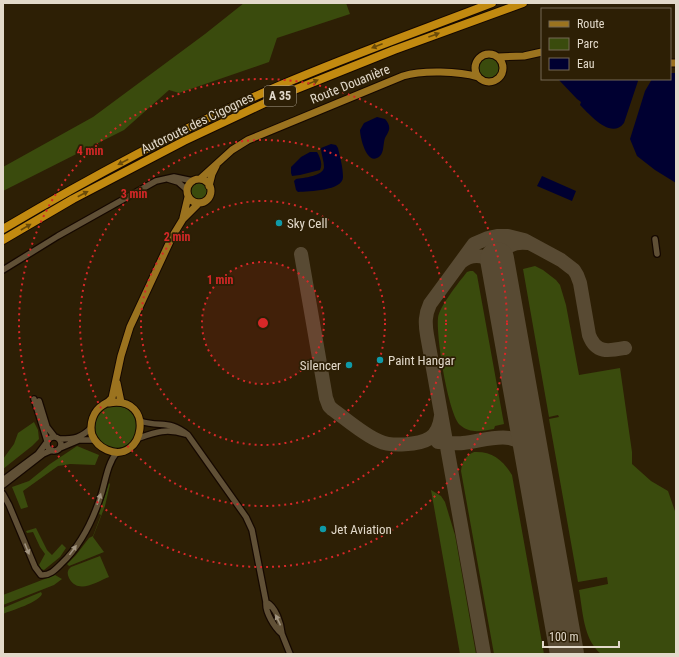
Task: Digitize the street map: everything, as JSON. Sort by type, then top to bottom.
[{"type":"highway","name":"Autoroute des Cigognes","points":[[3,229],[68,190],[172,136],[266,92],[349,57],[492,3]]},
{"type":"highway","name":"Autoroute des Cigognes","points":[[3,240],[73,199],[177,144],[284,94],[394,50],[523,3]]},
{"type":"main road","points":[[524,56],[503,69],[500,77],[492,82],[484,81],[478,77],[475,69],[475,64],[483,55],[490,54],[498,57],[524,56],[541,52]]},
{"type":"main road","points":[[498,57],[501,60],[503,69]]},
{"type":"main road","name":"Route Douanière","points":[[458,73],[475,64]]},
{"type":"main road","name":"Route Douanière","points":[[196,180],[232,150],[248,140],[396,78],[418,72],[458,73],[478,77]]},
{"type":"main road","name":"Route Douanière","points":[[209,186],[212,174],[217,164]]},
{"type":"main road","points":[[109,403],[121,402],[132,407],[136,411],[141,430],[138,438],[130,448],[117,452],[102,448],[95,440],[91,428],[91,421],[98,410],[109,403],[112,398],[123,347],[130,327],[166,247],[183,219],[199,203],[208,199],[210,192],[209,186],[205,181],[196,180],[190,184],[183,219]]},
{"type":"main road","points":[[188,193],[193,201],[199,203]]},
{"type":"main road","points":[[116,378],[121,402]]},
{"type":"street","points":[[3,270],[58,236],[156,181],[174,177],[196,180]]},
{"type":"street","points":[[166,178],[178,182],[188,193]]},
{"type":"street","points":[[655,239],[657,254]]},
{"type":"street","points":[[52,450],[48,448],[36,400],[47,427],[54,436],[60,439],[79,437],[84,435],[91,428]]},
{"type":"street","points":[[140,422],[175,426],[188,436],[246,517],[252,530],[266,602],[265,606],[277,630],[282,634],[290,654]]},
{"type":"street","points":[[138,438],[160,431],[174,431],[188,436]]},
{"type":"street","points":[[3,480],[38,454],[50,438],[54,436]]},
{"type":"street","points":[[60,439],[60,448]]},
{"type":"street","points":[[3,485],[43,454],[79,440],[95,440]]},
{"type":"street","points":[[3,494],[35,568],[41,575],[49,574],[67,558],[88,528],[112,458],[117,452]]},
{"type":"green space","points":[[244,3],[346,3],[350,14],[277,38],[269,62],[179,93],[169,90],[124,130],[3,191],[3,167],[93,117],[205,34]]},
{"type":"green space","points":[[489,58],[496,61],[499,68],[496,75],[489,78],[482,75],[479,68],[482,61]]},
{"type":"green space","points":[[199,183],[206,188],[207,191],[202,198],[199,199],[192,194],[191,191],[196,184]]},
{"type":"green space","points":[[535,266],[543,270],[560,285],[566,305],[579,375],[620,368],[632,452],[632,464],[651,481],[668,491],[676,514],[676,653],[601,654],[595,648],[587,633],[579,590],[608,584],[607,577],[578,582],[549,419],[559,417],[558,415],[549,417],[523,269]]},
{"type":"green space","points":[[473,271],[477,275],[504,424],[495,426],[494,429],[481,431],[468,430],[460,425],[451,406],[441,357],[438,327],[439,313],[459,282],[467,272]]},
{"type":"green space","points":[[112,406],[120,406],[128,409],[134,415],[137,427],[134,439],[128,445],[120,448],[112,448],[104,445],[98,439],[95,431],[95,423],[98,415],[104,409]]},
{"type":"green space","points":[[34,422],[38,430],[39,439],[3,469],[3,459],[14,444],[18,433]]},
{"type":"green space","points":[[77,446],[99,455],[95,465],[70,464],[58,466],[23,491],[28,507],[21,509],[12,487],[29,481],[50,464]]},
{"type":"green space","points":[[474,452],[492,455],[505,465],[512,475],[544,654],[494,654],[461,471],[464,460],[468,455]]},
{"type":"green space","points":[[109,483],[105,506],[93,537],[104,552],[69,566],[67,564],[89,538],[93,536],[101,515],[99,514]]},
{"type":"green space","points":[[431,490],[441,496],[445,502],[455,535],[476,654],[460,654]]},
{"type":"green space","points":[[36,528],[47,550],[52,555],[62,544],[66,548],[60,557],[44,570],[41,569],[39,565],[45,554],[33,532],[27,533],[26,531]]},
{"type":"green space","points":[[100,556],[109,577],[88,586],[77,586],[73,583],[68,575],[68,571],[71,567]]},
{"type":"green space","points":[[55,575],[62,579],[54,585],[3,605],[3,595]]},
{"type":"green space","points":[[41,592],[42,594],[40,597],[35,600],[3,614],[3,608]]},
{"type":"water","points":[[671,73],[676,73],[676,183],[655,170],[637,156],[630,139],[645,91],[651,80],[671,80]]},
{"type":"water","points":[[559,80],[638,81],[624,123],[619,128],[613,129],[607,127],[595,120],[580,105],[581,102]]},
{"type":"water","points":[[377,117],[387,121],[389,129],[385,138],[383,150],[380,156],[375,159],[371,158],[365,150],[361,139],[360,130],[364,123]]},
{"type":"water","points":[[331,144],[336,145],[338,148],[343,177],[342,182],[332,188],[317,191],[298,192],[294,181],[296,179],[321,173],[324,165],[321,148]]},
{"type":"water","points":[[310,152],[317,152],[321,163],[320,170],[292,176],[291,167],[301,157]]},
{"type":"water","points":[[542,176],[576,191],[572,201],[537,186]]},
{"type":"taxiway","points":[[484,654],[427,335],[426,319],[430,304],[474,244],[488,238],[508,236],[524,240],[561,260],[574,270],[580,283],[589,335],[592,341],[595,345],[604,350],[625,348]]},
{"type":"taxiway","points":[[504,296],[501,278],[501,260],[504,252],[509,246],[517,243],[528,243]]},
{"type":"taxiway","points":[[301,254],[326,398],[329,406],[367,435],[384,443],[398,445],[412,444],[430,438],[435,434],[441,416]]},
{"type":"taxiway","points":[[461,262],[473,256],[485,257],[498,269],[500,276]]},
{"type":"taxiway","points":[[438,442],[460,443],[502,437],[511,438],[520,442],[527,448],[533,458]]},
{"type":"taxiway","points":[[566,644],[570,654]]},
{"type":"runway","points":[[497,259],[567,654]]},
{"type":"place","name":"Sky Cell","points":[[279,223]]},
{"type":"place","name":"Paint Hangar","points":[[380,360]]},
{"type":"place","name":"Silencer","points":[[349,365]]},
{"type":"place","name":"Jet Aviation","points":[[323,529]]}]
